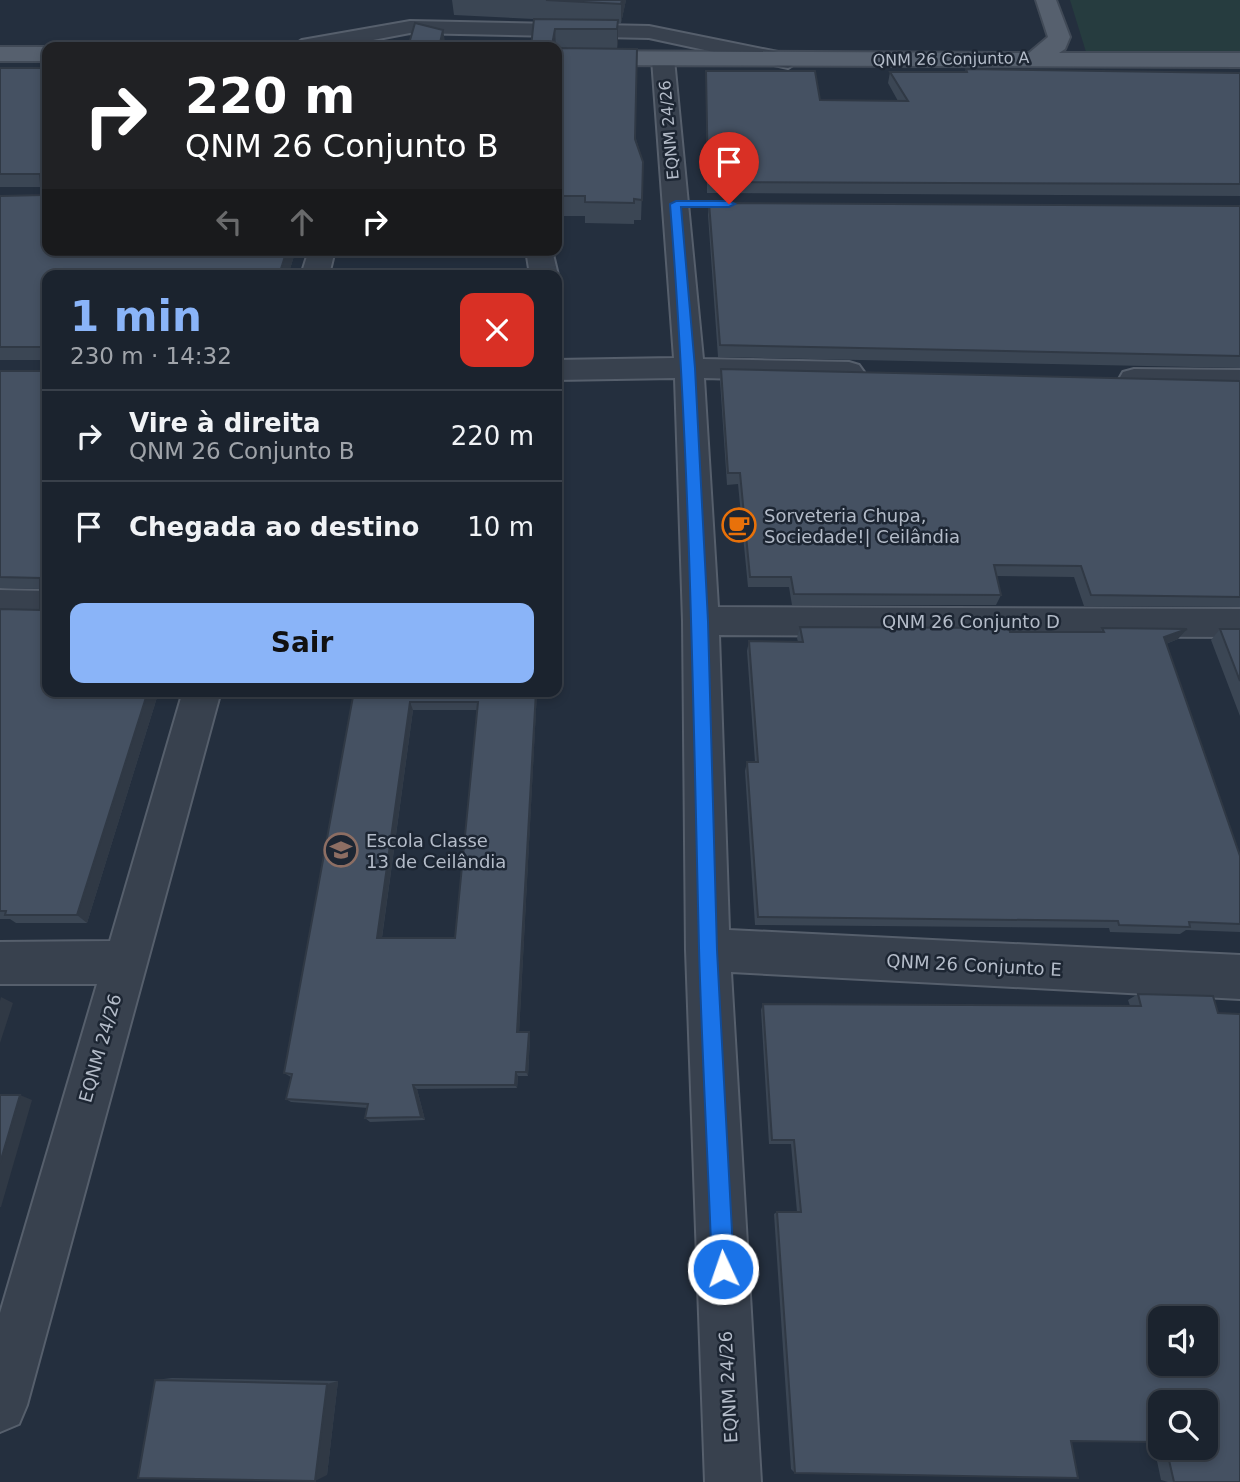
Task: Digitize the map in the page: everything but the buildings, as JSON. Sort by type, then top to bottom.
[{"type":"main road","points":[[1036,58],[1057,44],[1059,37],[1046,0]]},
{"type":"main road","points":[[0,54],[42,54]]},
{"type":"main road","name":"QNM 26 Conjunto A","points":[[562,58],[788,61],[1036,58],[1240,60]]},
{"type":"street","points":[[410,27],[435,4]]},
{"type":"street","points":[[329,42],[410,27],[539,18],[649,21],[788,61]]},
{"type":"street","name":"EQNM 24/26","points":[[663,59],[690,204],[689,368],[701,621],[708,950],[733,1482]]},
{"type":"street","points":[[562,370],[689,368],[884,373]]},
{"type":"street","points":[[1105,379],[1240,380]]},
{"type":"street","points":[[0,604],[42,605]]},
{"type":"street","name":"QNM 26 Conjunto D","points":[[701,621],[1240,623]]},
{"type":"street","name":"EQNM 24/26","points":[[0,1405],[200,697]]},
{"type":"street","name":"QNM 26 Conjunto E","points":[[708,950],[1240,977]]},
{"type":"street","points":[[0,963],[124,962]]},
{"type":"green space","points":[[1070,0],[1240,0],[1240,53],[1086,52]]},
{"type":"place","name":"Sorveteria Chupa, Sociedade!| Ceilândia","points":[[739,525]]},
{"type":"place","name":"Escola Classe 13 de Ceilândia","points":[[341,850]]},
{"type":"route","points":[[723,1269],[708,950],[701,621],[689,368],[676,204],[729,204]]}]
